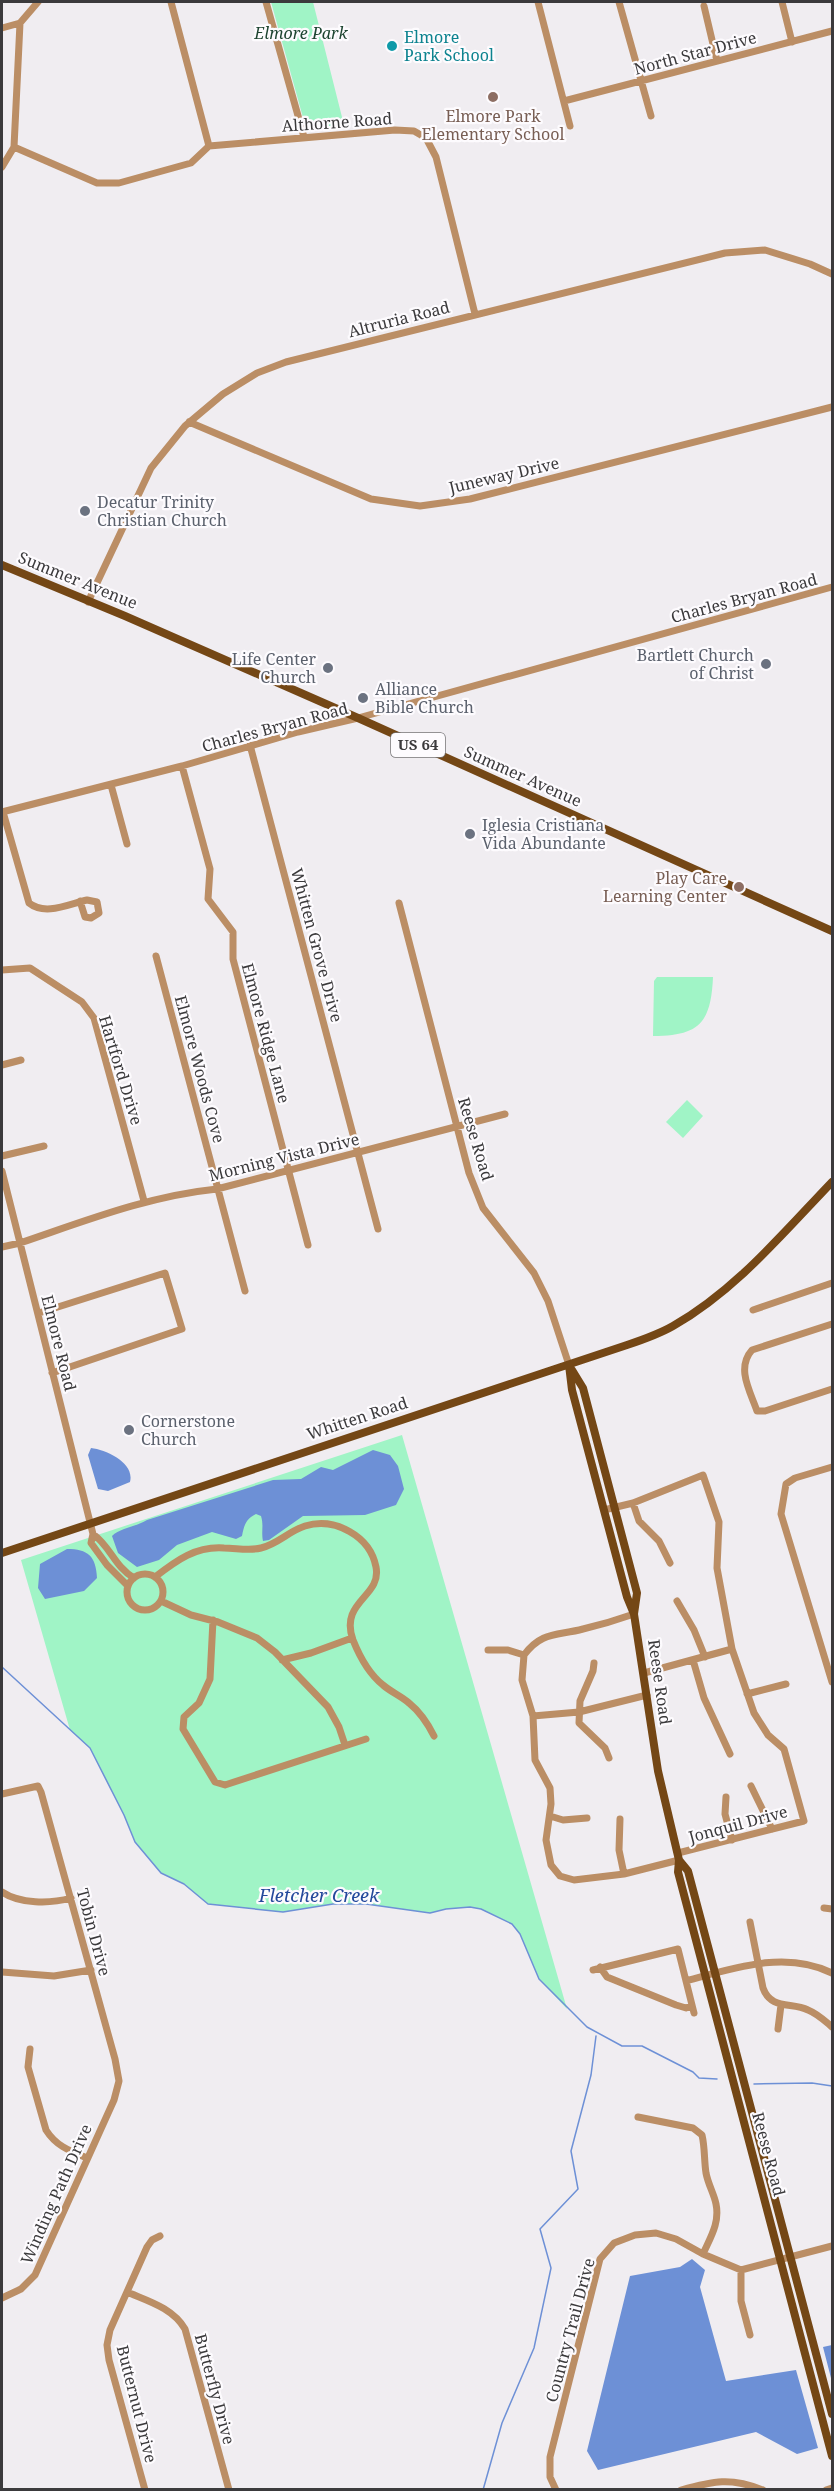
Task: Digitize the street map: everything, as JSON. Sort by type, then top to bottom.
[{"type":"main road","name":"Summer Avenue","points":[[2,565],[358,718],[832,931]]},
{"type":"main road","name":"Whitten Road","points":[[2,1553],[89,1522],[569,1365],[673,1326],[714,1298],[746,1271],[832,1182]]},
{"type":"main road","name":"Reese Road","points":[[569,1365],[583,1388],[637,1593],[634,1614]]},
{"type":"main road","name":"Reese Road","points":[[569,1365],[572,1390],[627,1597],[634,1614],[658,1771],[679,1857],[678,1872],[711,1975],[832,2414]]},
{"type":"main road","name":"Reese Road","points":[[711,1975],[832,2456]]},
{"type":"street","points":[[2,28],[20,23],[38,2]]},
{"type":"street","points":[[14,147],[97,183],[119,183],[191,164],[209,146],[171,2]]},
{"type":"street","points":[[266,2],[304,137]]},
{"type":"street","points":[[538,2],[570,126]]},
{"type":"street","points":[[619,2],[651,116]]},
{"type":"street","points":[[782,2],[792,42]]},
{"type":"street","points":[[704,6],[717,61]]},
{"type":"street","points":[[2,167],[14,147],[20,23]]},
{"type":"street","name":"North Star Drive","points":[[564,101],[832,31]]},
{"type":"street","name":"Althorne Road","points":[[209,146],[395,130],[414,131],[426,138],[436,157],[475,314]]},
{"type":"street","name":"Altruria Road","points":[[88,602],[151,468],[189,422],[223,394],[257,373],[286,362],[725,253],[765,250],[810,264],[832,274]]},
{"type":"street","name":"Juneway Drive","points":[[189,422],[371,499],[420,506],[470,499],[832,407]]},
{"type":"street","name":"Charles Bryan Road","points":[[2,812],[182,766],[250,745],[358,718],[832,587]]},
{"type":"street","name":"Whitten Grove Drive","points":[[250,745],[378,1229]]},
{"type":"street","name":"Elmore Ridge Lane","points":[[182,766],[210,869],[208,899],[233,932],[233,959],[308,1245]]},
{"type":"street","points":[[111,785],[128,844]]},
{"type":"street","points":[[2,812],[29,903],[38,909],[47,909],[80,901]]},
{"type":"street","name":"Reese Road","points":[[399,903],[469,1173],[483,1208],[532,1271],[548,1302],[569,1365]]},
{"type":"street","name":"Elmore Woods Cove","points":[[156,956],[244,1291]]},
{"type":"street","name":"Hartford Drive","points":[[2,970],[30,968],[82,1002],[94,1018],[144,1202]]},
{"type":"street","points":[[2,1065],[21,1060]]},
{"type":"street","name":"Morning Vista Drive","points":[[2,1247],[144,1202],[181,1193],[217,1189],[288,1172],[505,1114]]},
{"type":"street","points":[[2,1156],[44,1146]]},
{"type":"street","name":"Elmore Road","points":[[2,1171],[93,1534],[91,1543],[107,1565],[128,1587]]},
{"type":"street","points":[[39,1313],[165,1273],[182,1329],[52,1372]]},
{"type":"street","points":[[753,1310],[832,1283]]},
{"type":"street","points":[[832,1324],[752,1350],[746,1356],[743,1372],[757,1411],[765,1412],[832,1389]]},
{"type":"street","points":[[832,1467],[795,1478],[786,1484],[781,1514],[832,1682]]},
{"type":"street","points":[[604,1510],[633,1503],[703,1475],[719,1522],[717,1568],[732,1649],[747,1694],[786,1684]]},
{"type":"street","points":[[633,1503],[639,1521],[659,1541],[670,1563]]},
{"type":"street","points":[[155,1577],[176,1560],[205,1548],[258,1549],[278,1543],[307,1526],[320,1524],[344,1527],[369,1549],[377,1569],[373,1587],[357,1602],[352,1613],[350,1624],[352,1638],[374,1676],[381,1684],[410,1703],[434,1736]]},
{"type":"street","points":[[93,1534],[100,1539],[120,1567],[134,1578]]},
{"type":"street","points":[[145,1574],[155,1577],[162,1585],[161,1601],[152,1608],[140,1609],[131,1602],[128,1587],[134,1578],[145,1574]]},
{"type":"street","points":[[161,1601],[191,1615],[213,1620],[257,1638],[328,1707],[339,1727],[345,1745]]},
{"type":"street","points":[[677,1601],[694,1630],[705,1657]]},
{"type":"street","points":[[587,1818],[563,1820],[550,1816],[550,1788],[535,1760],[533,1716],[522,1680],[524,1655],[532,1643],[545,1636],[581,1630],[634,1614]]},
{"type":"street","points":[[213,1620],[210,1679],[199,1703],[187,1713],[182,1723],[183,1729],[215,1782],[225,1785],[366,1739]]},
{"type":"street","points":[[282,1660],[311,1653],[352,1638]]},
{"type":"street","points":[[644,1673],[732,1649]]},
{"type":"street","points":[[488,1650],[508,1650],[524,1655]]},
{"type":"street","points":[[693,1660],[704,1698],[730,1754]]},
{"type":"street","points":[[594,1663],[593,1671],[580,1701],[579,1723],[605,1748],[609,1758]]},
{"type":"street","name":"Jonquil Drive","points":[[550,1816],[546,1840],[551,1865],[560,1876],[574,1880],[624,1874],[732,1840],[804,1821],[784,1749],[768,1735],[754,1713],[747,1694]]},
{"type":"street","points":[[533,1716],[579,1712],[647,1695]]},
{"type":"street","name":"Tobin Drive","points":[[2,1794],[38,1786],[46,1805],[117,2066],[118,2087]]},
{"type":"street","points":[[751,1786],[772,1829]]},
{"type":"street","points":[[726,1797],[725,1815],[732,1840]]},
{"type":"street","points":[[620,1819],[619,1850],[624,1874]]},
{"type":"street","points":[[2,1892],[25,1900],[56,1902],[71,1898]]},
{"type":"street","points":[[750,1922],[765,1993],[773,2002],[811,2011],[832,2027]]},
{"type":"street","points":[[678,1949],[686,1982],[693,2009],[676,2005],[607,1977],[597,1969],[678,1949]]},
{"type":"street","points":[[686,1982],[758,1964],[797,1962],[814,1965],[832,1973]]},
{"type":"street","points":[[2,1972],[63,1976],[91,1970]]},
{"type":"street","points":[[778,2029],[781,2005]]},
{"type":"street","points":[[30,2049],[28,2067],[46,2130],[55,2142],[65,2149],[87,2158]]},
{"type":"street","name":"Winding Path Drive","points":[[2,2298],[21,2289],[35,2275],[118,2087]]},
{"type":"street","points":[[638,2117],[693,2128],[702,2135],[706,2171],[709,2187],[716,2203],[717,2217],[703,2254]]},
{"type":"street","name":"Country Trail Drive","points":[[556,2490],[550,2477],[550,2457],[600,2259],[614,2243],[635,2235],[656,2233],[676,2239],[703,2254],[741,2270]]},
{"type":"street","name":"Butternut Drive","points":[[144,2490],[107,2349],[110,2330],[147,2247],[152,2240],[160,2236]]},
{"type":"street","points":[[750,2335],[741,2301],[741,2270],[832,2246]]},
{"type":"street","name":"Butterfly Drive","points":[[128,2292],[171,2312],[185,2329],[229,2490]]},
{"type":"street","points":[[681,2490],[714,2481],[735,2481],[763,2490]]},
{"type":"street","points":[[826,2490],[832,2488]]},
{"type":"green space","name":"Elmore Park","points":[[271,2],[313,2],[344,125],[307,132]]},
{"type":"green space","points":[[657,977],[713,977],[709,1006],[700,1024],[682,1033],[653,1036],[654,981]]},
{"type":"green space","points":[[687,1100],[703,1116],[683,1138],[666,1122]]},
{"type":"green space","points":[[402,1435],[567,2009],[539,1979],[520,1934],[512,1924],[481,1909],[470,1907],[430,1913],[366,1904],[333,1904],[283,1912],[208,1904],[184,1884],[161,1873],[135,1842],[90,1748],[70,1730],[21,1560]]},
{"type":"water","points":[[91,1448],[105,1451],[124,1463],[130,1475],[130,1482],[108,1491],[98,1489],[88,1455]]},
{"type":"water","points":[[373,1450],[390,1455],[398,1466],[404,1489],[396,1505],[365,1515],[303,1516],[269,1540],[263,1541],[261,1516],[256,1514],[246,1523],[242,1536],[236,1539],[212,1532],[177,1545],[159,1560],[137,1567],[118,1553],[112,1536],[124,1529],[273,1480],[301,1479],[321,1467],[333,1470]]},
{"type":"water","points":[[67,1549],[80,1550],[90,1555],[95,1564],[97,1578],[84,1591],[45,1599],[38,1588],[40,1564]]},
{"type":"water","points":[[692,2259],[705,2270],[700,2287],[726,2381],[796,2370],[818,2448],[797,2454],[756,2432],[598,2470],[587,2451],[630,2276],[680,2267]]},
{"type":"water","points":[[832,2345],[832,2382],[823,2347]]},
{"type":"waterway","name":"Fletcher Creek","points":[[2,1667],[90,1748],[135,1842],[161,1873],[184,1884],[208,1904],[283,1912],[333,1904],[366,1904],[430,1913],[470,1907],[481,1909],[512,1924],[520,1934],[539,1979],[587,2027],[622,2046],[642,2046],[693,2072],[699,2078],[717,2079]]},
{"type":"waterway","points":[[483,2490],[502,2423],[534,2348],[551,2268],[540,2229],[578,2189],[571,2151],[591,2075],[596,2036]]},
{"type":"waterway","name":"Fletcher Creek","points":[[754,2084],[812,2083],[832,2086]]},
{"type":"place","name":"Elmore Park School","points":[[392,46]]},
{"type":"place","name":"Elmore Park Elementary School","points":[[493,97]]},
{"type":"place","name":"Decatur Trinity Christian Church","points":[[85,511]]},
{"type":"place","name":"Bartlett Church of Christ","points":[[766,664]]},
{"type":"place","name":"Life Center Church","points":[[328,668]]},
{"type":"place","name":"Alliance Bible Church","points":[[363,698]]},
{"type":"place","name":"Iglesia Cristiana Vida Abundante","points":[[470,834]]},
{"type":"place","name":"Play Care Learning Center","points":[[739,887]]},
{"type":"place","name":"Cornerstone Church","points":[[129,1430]]}]
